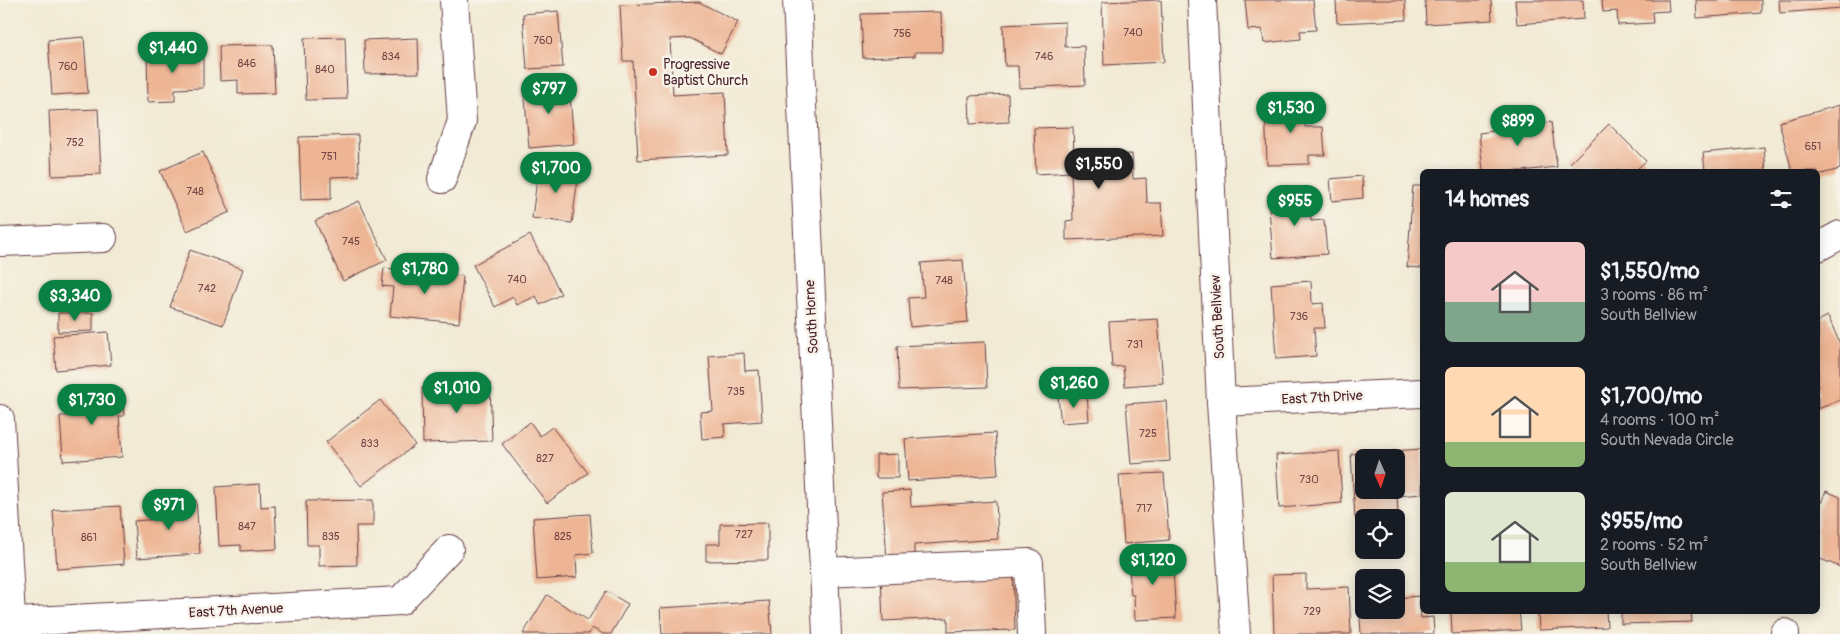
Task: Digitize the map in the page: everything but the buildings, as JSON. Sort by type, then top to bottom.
[{"type":"street","points":[[442,179],[462,121],[454,0]]},
{"type":"street","name":"South Horne","points":[[796,0],[828,634]]},
{"type":"street","name":"South Bellview","points":[[1202,0],[1221,402],[1236,634]]},
{"type":"street","points":[[1820,246],[1840,235]]},
{"type":"street","points":[[0,242],[103,238]]},
{"type":"street","name":"East 7th Drive","points":[[1221,402],[1420,393]]},
{"type":"street","points":[[0,419],[7,626]]},
{"type":"street","name":"East 7th Avenue","points":[[7,626],[400,601],[449,549]]},
{"type":"street","points":[[824,572],[1029,563],[1032,634]]},
{"type":"place","name":"Progressive Baptist Church","points":[[653,72]]}]
